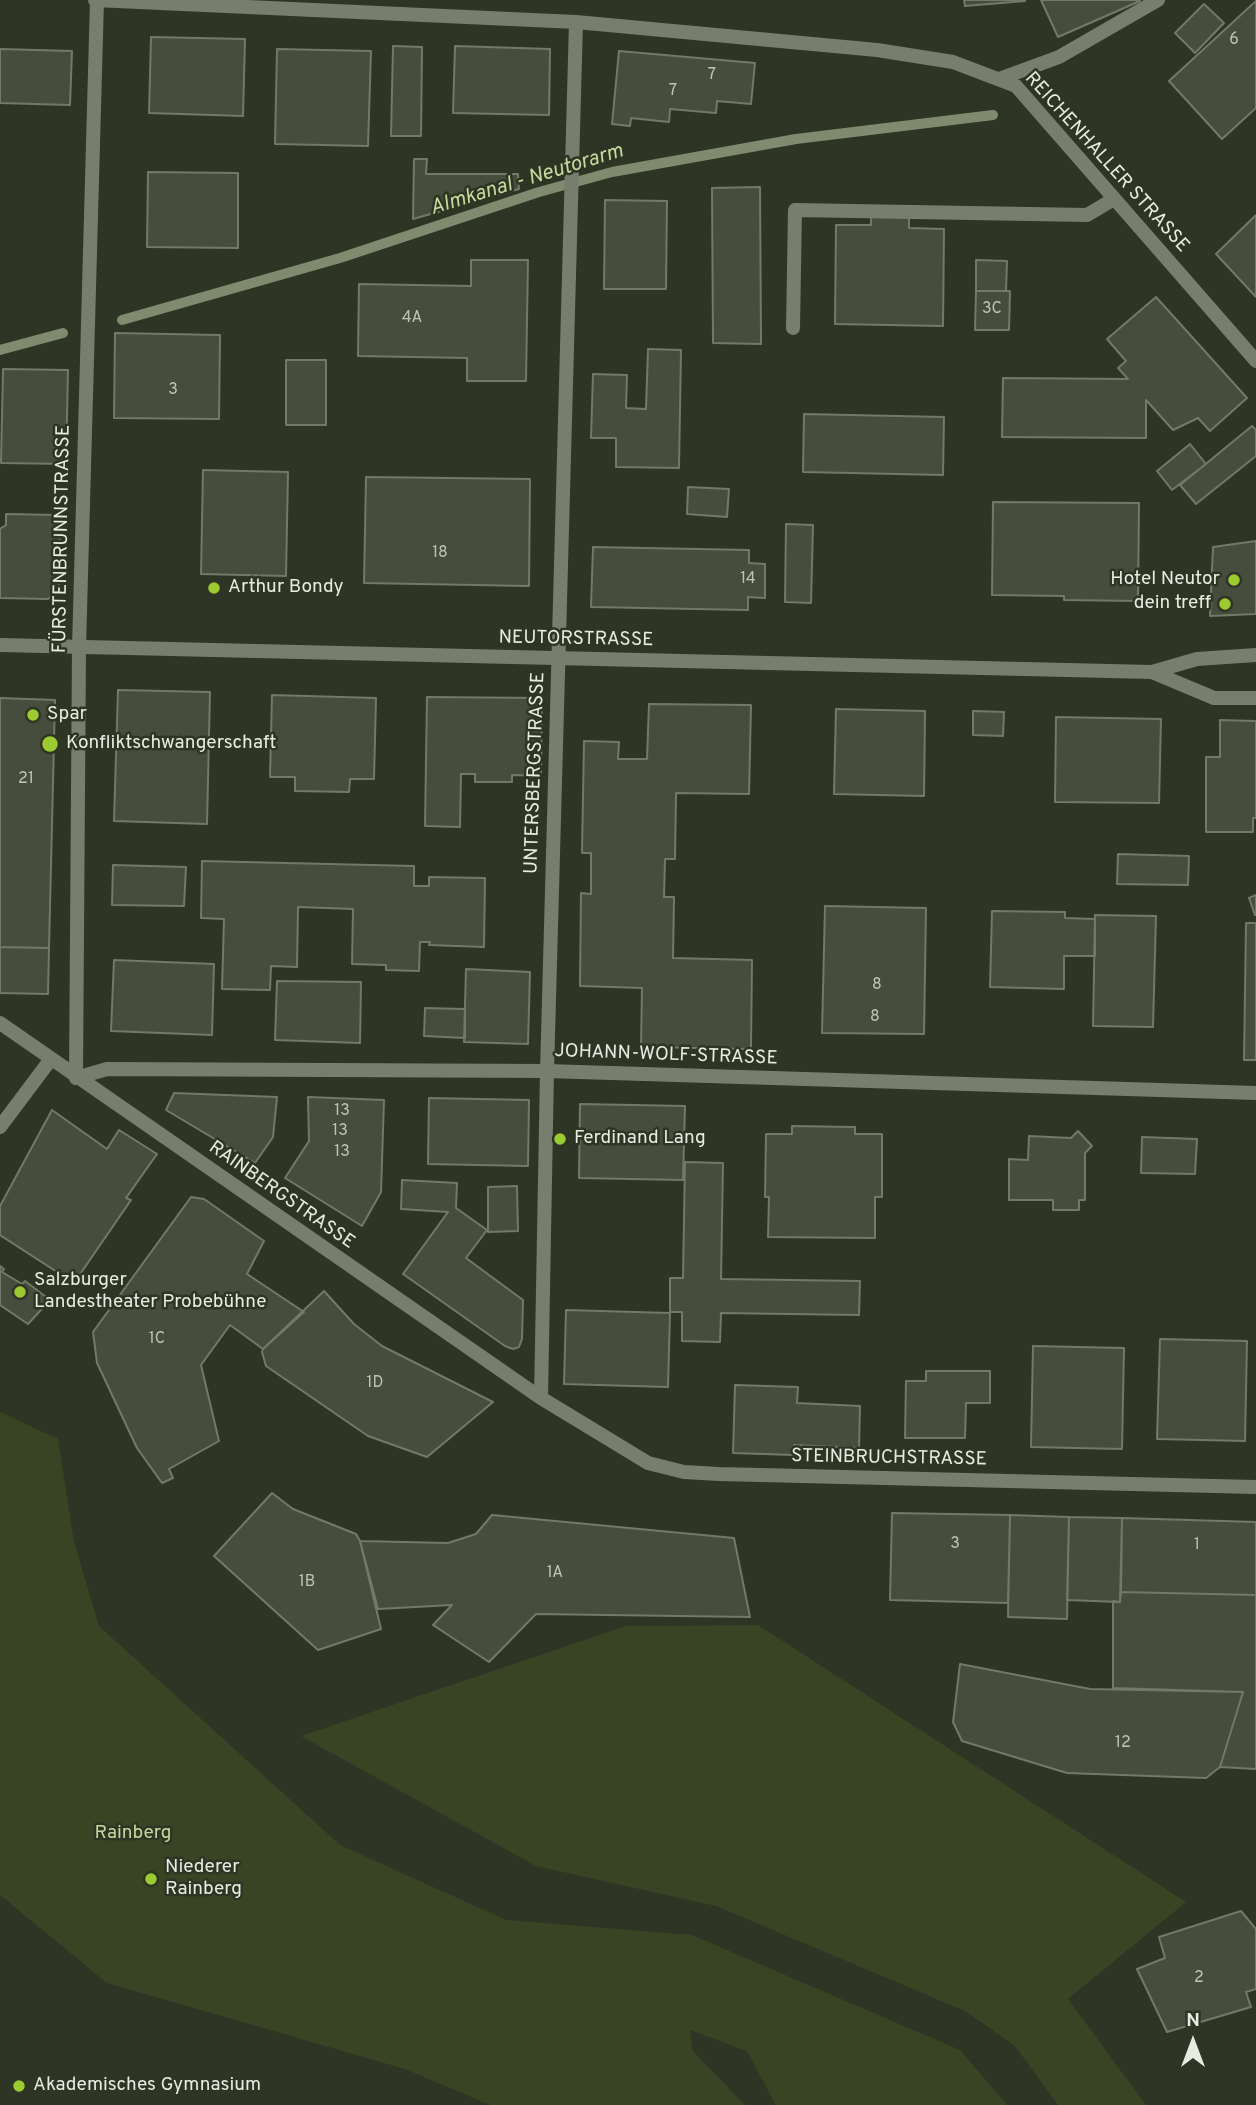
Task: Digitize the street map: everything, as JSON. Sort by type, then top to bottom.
[{"type":"street","name":"REICHENHALLER STRASSE","points":[[96,0],[576,22],[877,50],[953,62],[1016,86],[1256,361]]},
{"type":"street","name":"FÜRSTENBRUNNSTRASSE","points":[[76,1078],[79,648],[96,0]]},
{"type":"street","points":[[999,79],[1059,57],[1158,0]]},
{"type":"street","name":"UNTERSBERGSTRASSE","points":[[541,1398],[547,1071],[576,22]]},
{"type":"street","points":[[793,328],[794,209],[1087,215],[1114,199]]},
{"type":"street","name":"NEUTORSTRASSE","points":[[0,645],[1152,672],[1197,659],[1256,655]]},
{"type":"street","name":"NEUTORSTRASSE","points":[[1152,672],[1214,698],[1256,698]]},
{"type":"street","name":"RAINBERGSTRASSE","points":[[0,1023],[541,1398]]},
{"type":"street","points":[[0,1127],[51,1059]]},
{"type":"street","name":"JOHANN-WOLF-STRASSE","points":[[76,1078],[107,1069],[547,1071],[1256,1093]]},
{"type":"street","name":"STEINBRUCHSTRASSE","points":[[541,1398],[648,1463],[684,1472],[1256,1488]]},
{"type":"green space","name":"Rainberg","points":[[0,1412],[58,1439],[74,1542],[99,1626],[340,1845],[506,1920],[692,1935],[960,2050],[1007,2105],[776,2105],[747,2051],[690,2030],[692,2050],[745,2105],[490,2105],[405,2069],[107,1983],[0,1895]]},
{"type":"green space","points":[[758,1625],[1186,1902],[1068,1999],[1146,2105],[1058,2105],[1015,2046],[965,2011],[716,1906],[536,1866],[301,1736],[626,1626]]},
{"type":"building","points":[[964,0],[1025,0],[1025,1],[965,6]]},
{"type":"building","points":[[1041,0],[1139,0],[1140,1],[1058,37]]},
{"type":"building","points":[[1256,1],[1256,108],[1222,139],[1169,81]]},
{"type":"building","points":[[1204,4],[1224,23],[1195,53],[1175,33]]},
{"type":"building","points":[[151,37],[245,39],[243,116],[149,113]]},
{"type":"building","points":[[393,46],[422,47],[421,136],[391,136]]},
{"type":"building","points":[[455,46],[550,49],[549,115],[453,113]]},
{"type":"building","points":[[0,49],[72,51],[70,105],[0,103]]},
{"type":"building","points":[[277,49],[371,51],[368,146],[275,144]]},
{"type":"building","points":[[619,51],[755,63],[751,104],[717,101],[716,113],[670,109],[669,122],[631,118],[630,126],[612,124]]},
{"type":"building","points":[[414,159],[427,159],[426,174],[518,174],[519,189],[413,219]]},
{"type":"building","points":[[148,172],[238,173],[238,248],[147,247]]},
{"type":"building","points":[[760,187],[761,344],[713,343],[712,188]]},
{"type":"building","points":[[605,200],[667,201],[666,289],[604,289]]},
{"type":"building","points":[[1256,215],[1256,297],[1216,254]]},
{"type":"building","points":[[871,217],[909,217],[909,228],[944,229],[943,326],[835,324],[836,225],[871,225]]},
{"type":"building","points":[[471,260],[528,260],[526,381],[467,381],[467,358],[358,356],[359,284],[471,286]]},
{"type":"building","points":[[976,260],[1007,261],[1006,291],[976,291]]},
{"type":"building","points":[[976,291],[1010,291],[1009,330],[975,330]]},
{"type":"building","points":[[1156,297],[1247,398],[1210,431],[1198,418],[1173,430],[1146,400],[1146,438],[1002,437],[1003,378],[1128,379],[1118,368],[1126,361],[1107,339]]},
{"type":"building","points":[[115,333],[220,335],[219,419],[114,418]]},
{"type":"building","points":[[648,349],[681,350],[679,468],[616,467],[616,438],[591,438],[593,374],[627,375],[626,408],[646,409]]},
{"type":"building","points":[[286,360],[326,360],[326,425],[286,425]]},
{"type":"building","points":[[3,369],[68,370],[66,464],[1,463]]},
{"type":"building","points":[[804,414],[944,417],[943,475],[803,472]]},
{"type":"building","points":[[1252,426],[1256,430],[1256,456],[1196,504],[1180,485]]},
{"type":"building","points":[[1190,444],[1206,464],[1172,490],[1157,471]]},
{"type":"building","points":[[203,470],[288,472],[286,576],[201,574]]},
{"type":"building","points":[[366,477],[530,479],[529,586],[364,583]]},
{"type":"building","points":[[688,487],[729,489],[727,517],[687,514]]},
{"type":"building","points":[[993,502],[1139,503],[1138,601],[992,595]]},
{"type":"building","points":[[6,514],[60,515],[59,589],[48,599],[0,598],[0,529],[6,525]]},
{"type":"building","points":[[786,524],[813,525],[811,603],[785,602]]},
{"type":"building","name":"Hotel Neutor","points":[[1256,541],[1256,614],[1210,616],[1213,547]]},
{"type":"building","points":[[593,547],[749,550],[749,563],[765,564],[765,598],[748,597],[748,610],[591,607]]},
{"type":"building","points":[[118,690],[210,692],[207,824],[114,821]]},
{"type":"building","points":[[272,695],[376,698],[374,779],[350,779],[349,792],[295,791],[295,777],[270,777]]},
{"type":"building","points":[[427,697],[542,698],[541,776],[512,775],[512,782],[475,782],[475,774],[461,774],[460,827],[425,826]]},
{"type":"building","points":[[0,698],[55,700],[49,948],[0,947]]},
{"type":"building","points":[[649,704],[751,705],[749,794],[676,793],[675,859],[665,859],[664,897],[674,897],[673,958],[752,960],[751,1049],[641,1047],[642,988],[580,986],[581,893],[591,894],[591,853],[582,853],[584,741],[619,742],[618,759],[647,759]]},
{"type":"building","points":[[836,709],[925,711],[924,796],[834,794]]},
{"type":"building","points":[[973,711],[1004,712],[1003,736],[973,735]]},
{"type":"building","points":[[1056,717],[1161,719],[1159,803],[1055,802]]},
{"type":"building","points":[[1220,720],[1256,721],[1256,818],[1253,818],[1253,832],[1206,832],[1206,757],[1220,757]]},
{"type":"building","points":[[1118,854],[1189,856],[1188,885],[1117,884]]},
{"type":"building","points":[[202,861],[414,866],[414,886],[429,886],[429,877],[485,878],[484,947],[429,945],[430,942],[420,942],[419,971],[386,970],[386,965],[352,964],[353,909],[298,907],[297,967],[271,966],[270,990],[222,989],[224,919],[201,918]]},
{"type":"building","points":[[113,865],[186,867],[184,906],[112,905]]},
{"type":"building","points":[[1256,895],[1256,915],[1255,915],[1249,898]]},
{"type":"building","points":[[825,906],[926,908],[924,1034],[822,1033]]},
{"type":"building","points":[[992,911],[1065,912],[1065,918],[1095,919],[1095,956],[1064,956],[1064,989],[990,987]]},
{"type":"building","points":[[1095,915],[1156,916],[1153,1027],[1093,1026]]},
{"type":"building","points":[[1246,923],[1256,923],[1256,1060],[1244,1060]]},
{"type":"building","points":[[0,947],[49,948],[48,994],[0,993]]},
{"type":"building","points":[[114,960],[214,964],[212,1035],[111,1031]]},
{"type":"building","points":[[466,969],[530,972],[528,1044],[464,1042]]},
{"type":"building","points":[[277,981],[361,982],[360,1043],[275,1040]]},
{"type":"building","points":[[425,1008],[465,1009],[465,1038],[424,1036]]},
{"type":"building","points":[[174,1093],[277,1097],[273,1137],[255,1163],[166,1110]]},
{"type":"building","points":[[308,1097],[384,1100],[381,1192],[362,1226],[285,1178],[309,1141]]},
{"type":"building","points":[[429,1098],[529,1100],[528,1166],[428,1164]]},
{"type":"building","points":[[580,1104],[685,1106],[683,1180],[579,1178]]},
{"type":"building","points":[[52,1110],[107,1149],[119,1130],[157,1154],[126,1198],[131,1200],[74,1283],[0,1235],[0,1206]]},
{"type":"building","points":[[792,1126],[855,1127],[855,1134],[882,1134],[882,1197],[875,1197],[875,1238],[768,1237],[769,1197],[765,1197],[766,1134],[792,1134]]},
{"type":"building","points":[[1078,1131],[1092,1146],[1085,1153],[1085,1200],[1079,1200],[1079,1210],[1053,1210],[1053,1200],[1009,1200],[1009,1159],[1028,1160],[1029,1136],[1071,1138]]},
{"type":"building","points":[[1142,1137],[1197,1139],[1195,1174],[1141,1173]]},
{"type":"building","points":[[685,1162],[723,1163],[721,1279],[860,1281],[859,1315],[721,1313],[720,1342],[682,1341],[682,1312],[670,1312],[670,1278],[683,1278]]},
{"type":"building","points":[[402,1180],[457,1183],[456,1208],[487,1230],[466,1258],[523,1300],[522,1339],[519,1347],[513,1349],[505,1346],[403,1274],[448,1212],[401,1209]]},
{"type":"building","points":[[517,1186],[518,1231],[488,1232],[488,1187]]},
{"type":"building","points":[[191,1197],[204,1199],[264,1241],[247,1274],[304,1312],[263,1349],[230,1325],[201,1365],[219,1441],[169,1469],[173,1478],[162,1483],[137,1448],[97,1363],[93,1332]]},
{"type":"building","name":"Salzburger Landestheater Probebühne","points":[[0,1266],[4,1269],[2,1272],[22,1284],[25,1281],[50,1300],[28,1324],[0,1305]]},
{"type":"building","points":[[324,1291],[354,1324],[382,1346],[493,1402],[427,1457],[368,1436],[266,1366],[263,1349]]},
{"type":"building","points":[[566,1310],[670,1313],[668,1387],[564,1384]]},
{"type":"building","points":[[1160,1339],[1247,1341],[1245,1441],[1157,1439]]},
{"type":"building","points":[[1033,1346],[1124,1348],[1122,1449],[1031,1447]]},
{"type":"building","points":[[926,1371],[990,1371],[990,1403],[966,1403],[965,1438],[905,1438],[906,1381],[926,1381]]},
{"type":"building","points":[[735,1385],[798,1387],[797,1403],[860,1406],[859,1448],[794,1445],[794,1455],[733,1453]]},
{"type":"building","points":[[272,1493],[293,1509],[356,1534],[381,1629],[318,1650],[214,1556]]},
{"type":"building","points":[[892,1513],[1010,1515],[1008,1603],[890,1600]]},
{"type":"building","points":[[492,1515],[734,1538],[750,1617],[536,1614],[489,1662],[433,1625],[452,1605],[378,1609],[360,1541],[448,1543],[476,1534]]},
{"type":"building","points":[[1010,1515],[1069,1517],[1067,1619],[1008,1617]]},
{"type":"building","points":[[1069,1517],[1122,1518],[1120,1602],[1067,1600]]},
{"type":"building","points":[[1122,1518],[1256,1522],[1256,1595],[1121,1592]]},
{"type":"building","points":[[1121,1592],[1256,1595],[1256,1769],[1220,1767],[1243,1692],[1113,1688],[1113,1601],[1120,1602]]},
{"type":"building","points":[[960,1664],[1090,1689],[1243,1692],[1220,1767],[1206,1778],[1067,1773],[962,1741],[953,1722]]},
{"type":"building","points":[[1241,1911],[1256,1929],[1256,1989],[1246,1992],[1251,2007],[1167,2032],[1137,1969],[1165,1958],[1159,1937]]},
{"type":"waterway","name":"Almkanal - Neutorarm","points":[[122,320],[340,258],[539,192],[612,172],[796,139],[993,115]]},
{"type":"waterway","name":"Almkanal - Neutorarm","points":[[0,350],[63,333]]},
{"type":"place","name":"Hotel Neutor","points":[[1234,580]]},
{"type":"place","name":"Arthur Bondy","points":[[214,588]]},
{"type":"place","name":"dein treff","points":[[1225,604]]},
{"type":"place","name":"Spar","points":[[33,715]]},
{"type":"place","name":"Konfliktschwangerschaft","points":[[50,744]]},
{"type":"place","name":"Ferdinand Lang","points":[[560,1139]]},
{"type":"place","name":"Salzburger Landestheater Probebühne","points":[[20,1292]]},
{"type":"place","name":"Niederer Rainberg","points":[[151,1879]]},
{"type":"place","name":"Akademisches Gymnasium","points":[[19,2086]]}]
